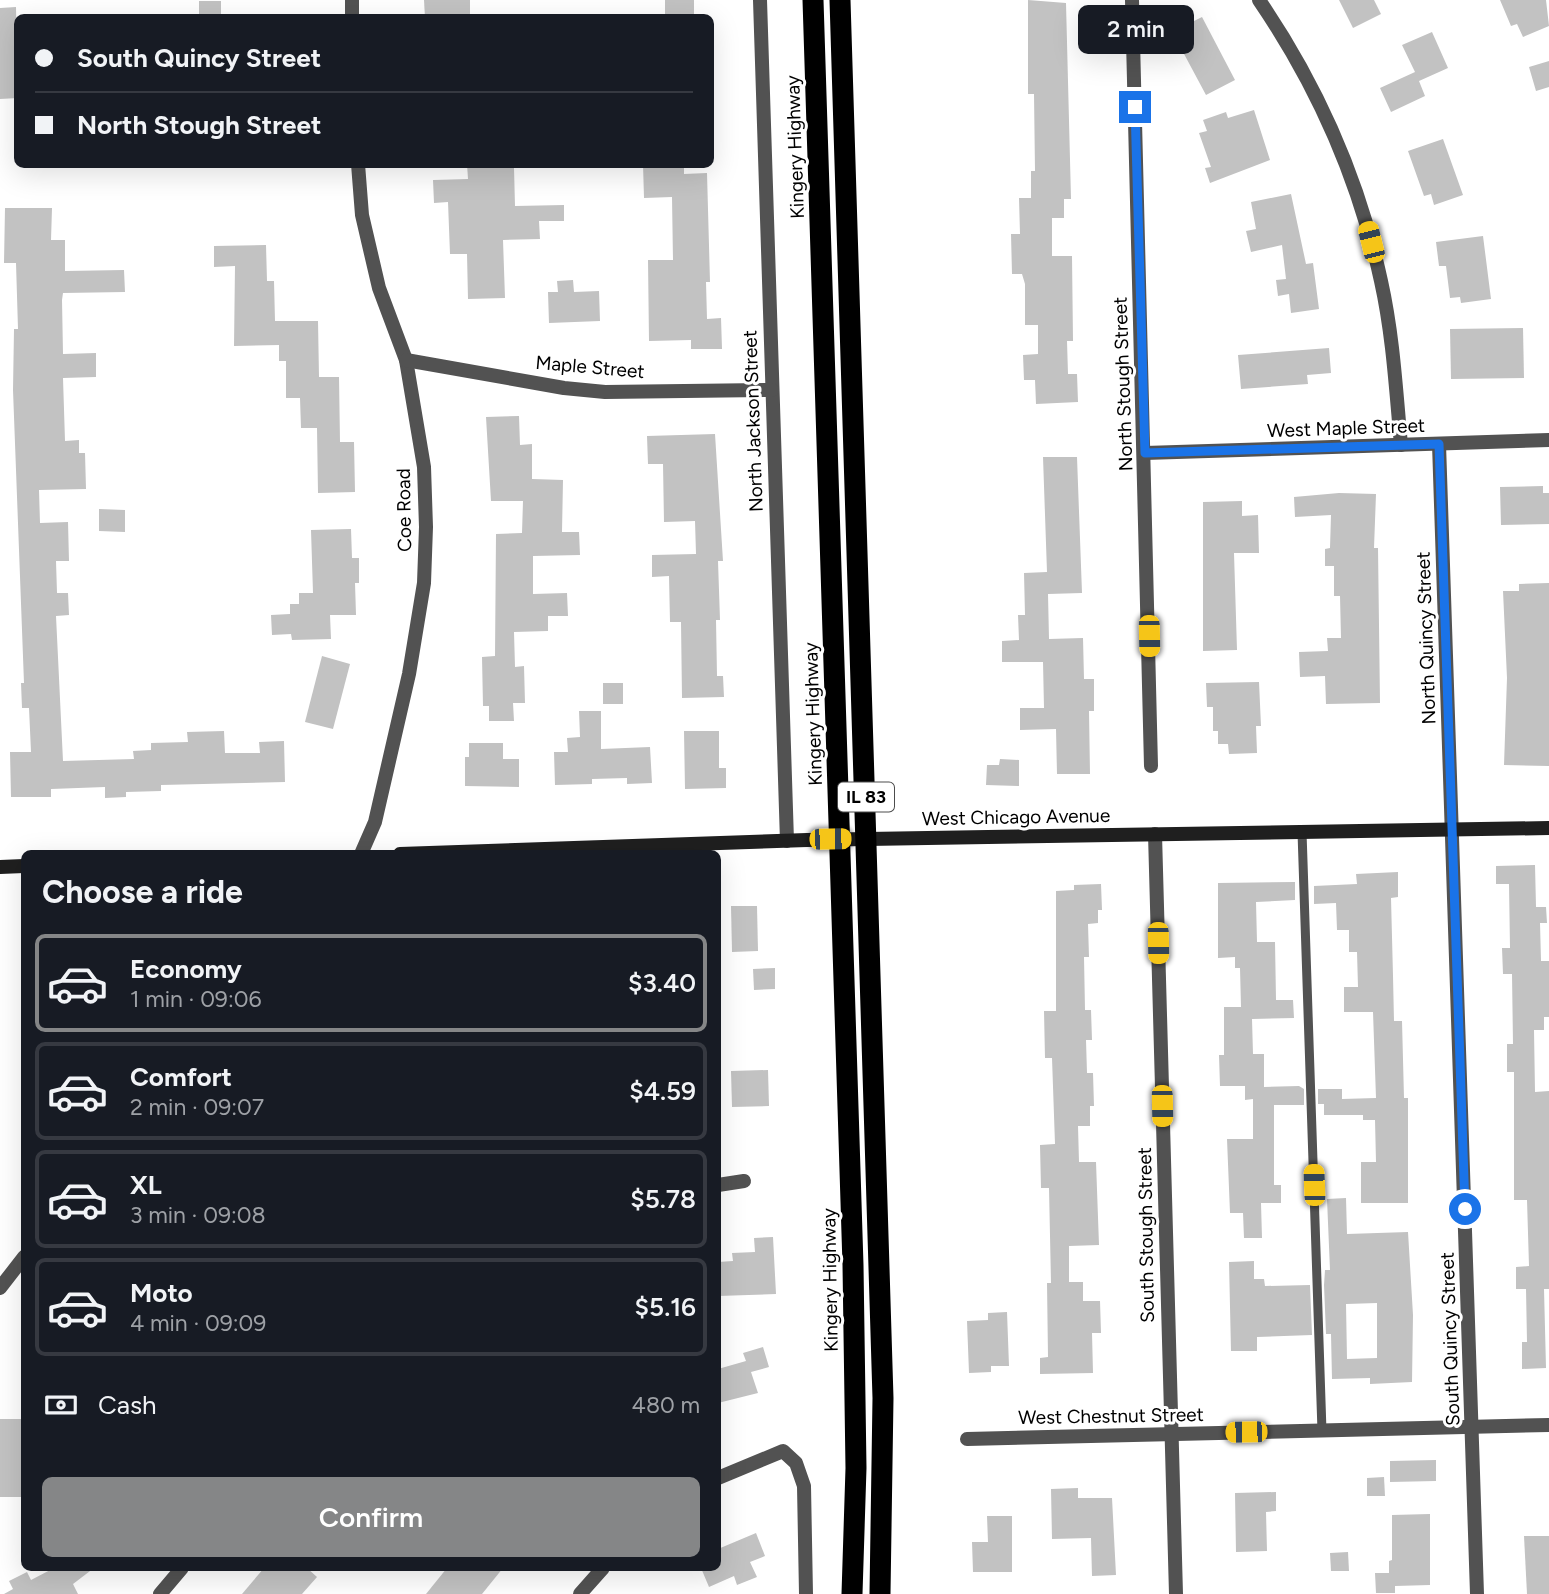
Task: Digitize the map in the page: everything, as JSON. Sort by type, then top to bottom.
[{"type":"highway","name":"Kingery Highway","points":[[813,0],[853,1278],[856,1468],[852,1594]]},
{"type":"highway","name":"IL 83","points":[[841,0],[883,1398],[880,1594]]},
{"type":"main road","name":"West Chicago Avenue","points":[[519,850],[900,838],[1549,828]]},
{"type":"main road","points":[[0,867],[21,866]]},
{"type":"street","name":"North Jackson Street","points":[[760,0],[787,841]]},
{"type":"street","name":"North Stough Street","points":[[1132,0],[1151,766]]},
{"type":"street","points":[[1259,0],[1299,64],[1327,118],[1366,222],[1390,337],[1401,445]]},
{"type":"street","name":"Coe Road","points":[[358,168],[362,215],[379,288],[406,360],[424,467],[426,527],[424,583],[414,653],[378,808],[362,850]]},
{"type":"street","name":"Maple Street","points":[[406,360],[564,388],[606,392],[772,390]]},
{"type":"street","name":"West Maple Street","points":[[1145,453],[1549,440]]},
{"type":"street","name":"North Quincy Street","points":[[1439,444],[1451,830]]},
{"type":"street","name":"South Quincy Street","points":[[1451,830],[1478,1594]]},
{"type":"street","name":"South Stough Street","points":[[1155,834],[1176,1594]]},
{"type":"street","points":[[721,1185],[744,1181]]},
{"type":"street","points":[[0,1288],[21,1261]]},
{"type":"street","name":"West Chestnut Street","points":[[967,1439],[1549,1425]]},
{"type":"street","points":[[721,1477],[783,1451],[796,1463],[804,1486],[806,1594]]},
{"type":"street","points":[[160,1594],[179,1571]]},
{"type":"street","points":[[580,1594],[600,1571]]},
{"type":"lane","points":[[1302,832],[1322,1431]]},
{"type":"building","points":[[424,0],[470,0],[470,14],[425,14]]},
{"type":"building","points":[[665,0],[694,0],[694,14],[665,14]]},
{"type":"building","points":[[1028,0],[1066,3],[1071,199],[1064,199],[1064,218],[1052,218],[1052,256],[1072,256],[1073,341],[1067,341],[1068,374],[1077,374],[1078,402],[1036,404],[1035,380],[1024,380],[1023,355],[1038,354],[1038,325],[1025,325],[1025,284],[1022,274],[1012,274],[1011,234],[1020,234],[1019,198],[1031,198],[1031,171],[1035,171],[1034,94],[1028,94]]},
{"type":"building","points":[[1339,0],[1374,0],[1381,14],[1353,28]]},
{"type":"building","points":[[1500,0],[1546,0],[1549,26],[1523,37],[1517,24],[1511,26]]},
{"type":"building","points":[[199,1],[221,1],[221,14],[199,14]]},
{"type":"building","points":[[16,7],[14,98],[0,99],[0,8]]},
{"type":"building","points":[[1202,17],[1235,80],[1206,95],[1183,52],[1192,47],[1182,27]]},
{"type":"building","points":[[1432,32],[1448,68],[1419,81],[1425,96],[1391,112],[1380,88],[1415,72],[1402,45]]},
{"type":"building","points":[[1549,61],[1549,87],[1536,91],[1529,67]]},
{"type":"building","points":[[1254,110],[1270,160],[1210,183],[1205,168],[1211,167],[1199,133],[1207,131],[1203,120],[1226,112],[1228,118]]},
{"type":"building","points":[[1443,139],[1463,195],[1434,205],[1431,194],[1424,196],[1408,151]]},
{"type":"building","points":[[467,168],[514,168],[515,206],[564,205],[564,221],[539,221],[540,239],[503,240],[505,298],[468,299],[467,254],[450,254],[448,202],[434,203],[433,180],[468,179]]},
{"type":"building","points":[[643,168],[684,168],[684,174],[707,173],[710,282],[706,282],[707,319],[721,318],[722,349],[691,349],[691,340],[649,341],[648,260],[673,260],[672,197],[644,198]]},
{"type":"building","points":[[1291,194],[1306,264],[1313,263],[1319,309],[1291,313],[1289,294],[1278,296],[1276,280],[1286,279],[1282,245],[1251,252],[1246,231],[1256,229],[1251,202]]},
{"type":"building","points":[[5,208],[52,208],[51,240],[65,240],[65,271],[124,270],[125,292],[63,293],[62,300],[63,354],[96,353],[96,377],[63,378],[65,441],[79,440],[79,453],[85,453],[86,489],[39,490],[40,523],[68,522],[69,561],[56,561],[57,593],[68,593],[69,615],[56,616],[63,761],[134,759],[133,751],[151,750],[151,743],[188,742],[187,732],[224,731],[225,753],[260,753],[259,742],[284,741],[285,782],[161,785],[161,791],[126,792],[126,797],[105,798],[105,787],[51,789],[51,797],[11,797],[10,752],[31,752],[29,708],[22,708],[21,683],[24,683],[13,390],[14,329],[18,329],[16,263],[4,263]]},
{"type":"building","points":[[1483,236],[1491,299],[1461,303],[1460,297],[1450,298],[1446,266],[1439,266],[1436,242]]},
{"type":"building","points":[[266,245],[267,281],[274,281],[275,321],[318,321],[319,377],[339,377],[340,442],[354,442],[355,492],[318,493],[317,428],[301,428],[300,398],[286,398],[286,361],[279,361],[279,345],[234,346],[235,266],[214,267],[214,246]]},
{"type":"building","points":[[573,280],[574,292],[599,291],[600,321],[549,323],[548,292],[558,292],[557,281]]},
{"type":"building","points":[[1523,328],[1524,378],[1451,379],[1450,329]]},
{"type":"building","points":[[1329,348],[1331,373],[1307,375],[1308,384],[1241,389],[1238,355]]},
{"type":"building","points":[[519,416],[520,445],[532,444],[532,479],[563,480],[562,532],[579,532],[580,555],[533,556],[533,594],[567,593],[568,616],[548,616],[548,631],[514,632],[515,667],[524,666],[525,703],[513,703],[514,721],[489,721],[489,706],[483,706],[482,657],[495,656],[496,534],[522,533],[523,501],[491,501],[486,417]]},
{"type":"building","points":[[715,434],[723,561],[718,561],[720,620],[716,620],[717,676],[723,676],[724,697],[682,698],[681,622],[670,622],[669,576],[652,577],[652,555],[696,554],[695,521],[664,522],[663,464],[648,464],[647,436]]},
{"type":"building","points":[[1043,457],[1077,457],[1082,593],[1048,594],[1049,639],[1083,638],[1084,679],[1094,679],[1094,711],[1089,711],[1090,774],[1057,774],[1056,729],[1020,730],[1020,708],[1044,708],[1043,662],[1002,662],[1002,641],[1019,640],[1018,615],[1025,615],[1024,573],[1047,572]]},
{"type":"building","points":[[1543,486],[1543,493],[1549,493],[1549,524],[1501,525],[1500,487]]},
{"type":"building","points":[[1339,493],[1376,494],[1374,548],[1378,548],[1380,703],[1326,704],[1325,676],[1300,677],[1299,652],[1328,651],[1327,638],[1341,638],[1340,596],[1334,596],[1334,566],[1325,566],[1325,549],[1330,548],[1331,515],[1295,517],[1294,497]]},
{"type":"building","points":[[1242,501],[1242,516],[1258,515],[1259,553],[1234,553],[1237,650],[1203,651],[1203,502]]},
{"type":"building","points":[[99,509],[125,510],[125,532],[99,531]]},
{"type":"building","points":[[351,529],[352,558],[359,558],[359,583],[355,583],[356,615],[330,615],[331,639],[292,640],[291,634],[272,635],[271,615],[290,614],[290,604],[299,604],[299,593],[313,593],[311,530]]},
{"type":"building","points":[[1549,583],[1549,766],[1504,765],[1507,678],[1503,591],[1519,591],[1519,584]]},
{"type":"building","points":[[322,656],[350,664],[333,729],[305,722]]},
{"type":"building","points":[[1259,682],[1261,726],[1256,726],[1257,753],[1229,754],[1228,744],[1218,744],[1218,731],[1213,731],[1213,707],[1207,707],[1206,683]]},
{"type":"building","points":[[603,683],[623,683],[623,704],[603,704]]},
{"type":"building","points":[[579,711],[601,711],[601,749],[650,747],[652,783],[627,784],[627,778],[592,779],[592,784],[555,785],[554,752],[568,752],[567,738],[580,737]]},
{"type":"building","points":[[684,731],[719,731],[719,768],[726,768],[726,788],[685,789]]},
{"type":"building","points":[[469,743],[503,743],[503,759],[519,759],[519,787],[465,786],[465,757],[469,757]]},
{"type":"building","points":[[1000,759],[1019,760],[1019,786],[986,785],[987,765],[999,765]]},
{"type":"building","points":[[1535,865],[1536,907],[1546,907],[1547,923],[1540,923],[1541,961],[1549,961],[1549,1017],[1544,1017],[1544,1030],[1534,1030],[1535,1092],[1549,1091],[1549,1289],[1544,1289],[1546,1368],[1522,1369],[1522,1342],[1527,1342],[1526,1289],[1516,1289],[1516,1267],[1529,1266],[1527,1200],[1514,1200],[1514,1072],[1507,1072],[1507,1044],[1513,1044],[1512,974],[1503,974],[1502,948],[1510,948],[1509,884],[1496,884],[1496,866]]},
{"type":"building","points":[[1398,872],[1398,897],[1391,898],[1394,1021],[1402,1021],[1404,1098],[1408,1098],[1408,1203],[1361,1203],[1361,1162],[1376,1162],[1375,1120],[1363,1120],[1363,1115],[1324,1115],[1324,1104],[1318,1104],[1318,1089],[1342,1089],[1342,1099],[1376,1098],[1373,1012],[1344,1012],[1344,987],[1358,987],[1357,952],[1349,952],[1349,930],[1337,930],[1336,903],[1314,904],[1314,886],[1357,884],[1356,874]]},
{"type":"building","points":[[1295,882],[1295,900],[1256,902],[1257,942],[1275,942],[1276,1000],[1293,1000],[1294,1018],[1252,1019],[1253,1054],[1264,1054],[1264,1087],[1299,1086],[1304,1089],[1304,1105],[1274,1105],[1274,1185],[1281,1185],[1281,1203],[1261,1203],[1262,1238],[1244,1238],[1243,1213],[1230,1213],[1227,1139],[1253,1139],[1253,1099],[1245,1100],[1245,1086],[1220,1086],[1219,1055],[1224,1055],[1224,1007],[1241,1007],[1240,968],[1235,968],[1235,957],[1218,958],[1218,883]]},
{"type":"building","points":[[1101,884],[1102,910],[1098,910],[1098,923],[1088,924],[1089,957],[1084,957],[1085,1010],[1091,1010],[1092,1040],[1086,1040],[1087,1073],[1093,1073],[1094,1106],[1090,1106],[1090,1126],[1078,1126],[1079,1162],[1096,1162],[1099,1245],[1069,1246],[1069,1282],[1083,1282],[1083,1301],[1100,1301],[1101,1333],[1092,1333],[1093,1373],[1040,1374],[1040,1358],[1048,1357],[1047,1283],[1051,1283],[1049,1188],[1041,1188],[1040,1145],[1055,1144],[1052,1058],[1045,1058],[1044,1011],[1056,1011],[1056,891],[1074,890],[1074,885]]},
{"type":"building","points":[[731,906],[757,906],[758,951],[732,952]]},
{"type":"building","points":[[775,968],[775,989],[754,990],[753,969]]},
{"type":"building","points":[[768,1070],[769,1106],[732,1107],[731,1071]]},
{"type":"building","points":[[1346,1198],[1347,1234],[1408,1232],[1413,1315],[1412,1382],[1370,1384],[1370,1378],[1332,1379],[1331,1334],[1326,1334],[1324,1285],[1325,1270],[1330,1270],[1327,1199]],"holes":[[[1377,1303],[1377,1358],[1347,1359],[1346,1304]]]},
{"type":"building","points":[[773,1237],[776,1294],[721,1296],[721,1262],[733,1261],[732,1253],[755,1252],[754,1238]]},
{"type":"building","points":[[1254,1261],[1254,1279],[1264,1279],[1265,1286],[1310,1285],[1312,1335],[1257,1337],[1257,1351],[1231,1351],[1229,1262]]},
{"type":"building","points":[[1007,1312],[1009,1366],[991,1366],[991,1372],[969,1373],[967,1321],[988,1320],[988,1313]]},
{"type":"building","points":[[763,1347],[769,1367],[751,1372],[758,1393],[721,1402],[721,1368],[746,1361],[743,1353]]},
{"type":"building","points":[[0,1419],[21,1419],[21,1497],[0,1497]]},
{"type":"building","points":[[1436,1460],[1436,1481],[1390,1482],[1390,1461]]},
{"type":"building","points":[[1384,1477],[1385,1496],[1367,1496],[1367,1478]]},
{"type":"building","points":[[1078,1488],[1078,1498],[1112,1498],[1116,1575],[1092,1576],[1091,1538],[1052,1539],[1051,1489]]},
{"type":"building","points":[[1276,1492],[1276,1511],[1266,1512],[1267,1551],[1236,1552],[1235,1493]]},
{"type":"building","points":[[1430,1514],[1430,1585],[1395,1586],[1395,1593],[1376,1593],[1375,1573],[1389,1573],[1389,1561],[1392,1560],[1392,1515]]},
{"type":"building","points":[[987,1516],[1012,1516],[1012,1572],[973,1572],[972,1542],[988,1542]]},
{"type":"building","points":[[756,1533],[765,1556],[750,1562],[757,1577],[737,1585],[734,1576],[709,1587],[702,1571],[721,1571],[721,1548]]},
{"type":"building","points":[[1524,1536],[1549,1536],[1549,1594],[1527,1594]]},
{"type":"building","points":[[1348,1552],[1349,1571],[1331,1571],[1330,1553]]},
{"type":"building","points":[[48,1571],[90,1571],[73,1584],[78,1594],[4,1594],[13,1589],[9,1581],[27,1572],[31,1580]]},
{"type":"building","points":[[261,1571],[310,1571],[317,1577],[302,1594],[242,1594]]},
{"type":"building","points":[[445,1571],[501,1571],[482,1594],[426,1594]]},
{"type":"route","points":[[1135,107],[1145,453],[1439,444],[1465,1209]]}]
